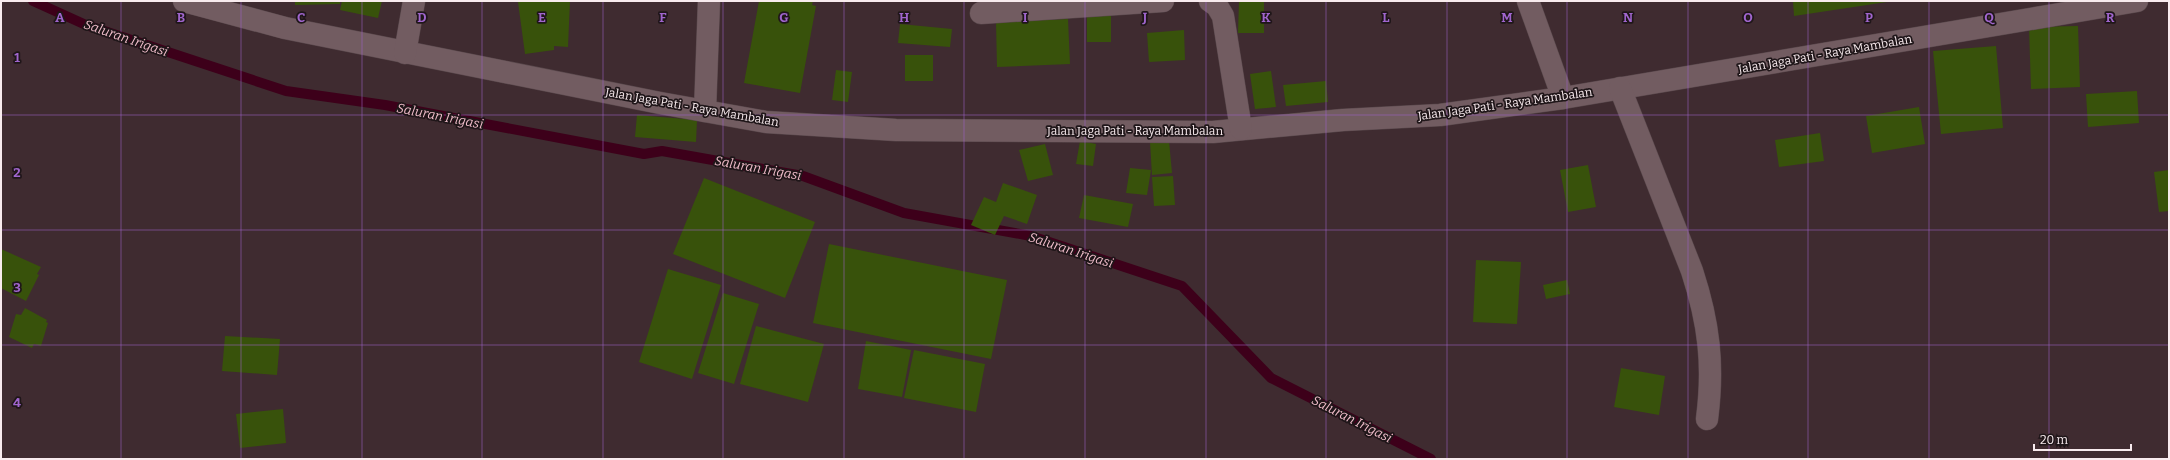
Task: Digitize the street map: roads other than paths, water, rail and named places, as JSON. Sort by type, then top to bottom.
[{"type":"street","name":"Jalan Jaga Pati - Raya Mambalan","points":[[184,1],[285,28],[405,53],[766,122],[896,130],[1213,132],[1343,120],[1440,116],[1563,98],[2137,1]]},
{"type":"street","points":[[405,53],[414,1]]},
{"type":"street","points":[[705,111],[709,1]]},
{"type":"street","points":[[981,13],[1163,1]]},
{"type":"street","points":[[1210,1],[1218,6],[1224,16],[1241,129]]},
{"type":"street","points":[[1528,1],[1563,98]]},
{"type":"street","points":[[1620,88],[1702,300],[1708,329],[1711,359],[1711,389],[1707,419]]},
{"type":"waterway","name":"Saluran Irigasi","points":[[33,1],[86,25],[286,91],[385,105],[644,154],[662,151],[803,176],[904,213],[1031,236],[1182,286],[1271,378],[1431,459]]}]
